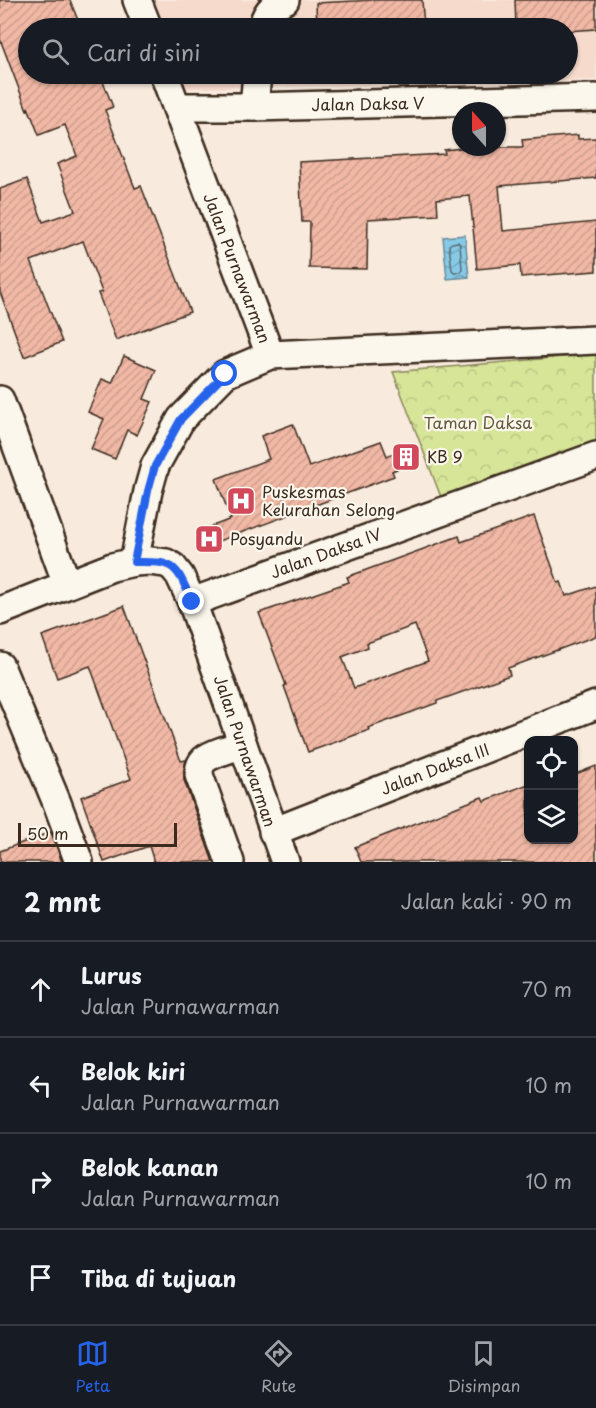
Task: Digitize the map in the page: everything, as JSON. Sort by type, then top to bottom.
[{"type":"street","points":[[137,0],[143,18]]},
{"type":"street","points":[[265,18],[272,7],[285,0]]},
{"type":"street","name":"Jalan Purnawarman","points":[[168,84],[270,355],[225,374],[181,419],[155,466],[134,562],[166,563],[173,567],[180,576],[192,602],[285,862]]},
{"type":"street","points":[[254,107],[256,84]]},
{"type":"street","name":"Jalan Daksa V","points":[[177,107],[596,98]]},
{"type":"street","points":[[270,355],[596,339]]},
{"type":"street","points":[[0,400],[67,584]]},
{"type":"street","name":"Jalan Daksa IV","points":[[192,602],[596,456]]},
{"type":"street","points":[[0,611],[112,567],[134,562]]},
{"type":"street","points":[[0,666],[79,862]]},
{"type":"street","name":"Jalan Daksa III","points":[[273,832],[596,705]]},
{"type":"street","points":[[230,862],[199,775],[200,766],[204,760],[243,745]]},
{"type":"shaded area","points":[[127,0],[596,0],[596,80],[578,80],[578,18],[134,18]]},
{"type":"shaded area","points":[[158,84],[402,84],[160,89]]},
{"type":"green space","name":"Taman Daksa","points":[[596,354],[596,444],[441,497],[393,372]]},
{"type":"water","points":[[465,235],[469,277],[447,279],[443,237]]},
{"type":"building","points":[[0,0],[70,0],[77,18],[18,18],[18,84],[104,84],[113,107],[105,110],[135,188],[141,186],[190,312],[116,340],[98,293],[102,292],[83,241],[31,261],[62,342],[24,357],[0,292],[0,189],[27,179],[43,222],[75,211],[57,164],[77,156],[65,125],[39,135],[28,107],[27,110],[0,39]]},
{"type":"building","points":[[422,0],[423,18],[317,18],[316,3]]},
{"type":"building","points":[[515,0],[596,0],[596,29],[578,30],[578,18],[516,18]]},
{"type":"building","points":[[578,135],[578,139],[596,138],[596,178],[499,186],[503,231],[596,222],[596,271],[521,277],[520,265],[477,269],[470,196],[437,199],[438,215],[368,219],[367,269],[309,268],[310,222],[302,222],[299,162],[445,154],[444,150],[452,149],[452,156],[506,156],[506,147],[523,147],[522,140]]},
{"type":"building","points":[[124,356],[156,370],[144,399],[152,402],[137,435],[127,430],[115,459],[91,449],[104,419],[88,412],[102,379],[112,383]]},
{"type":"building","points":[[293,424],[309,467],[381,441],[387,456],[410,446],[416,461],[392,471],[394,476],[205,546],[200,531],[231,519],[216,479],[269,459],[261,436]]},
{"type":"building","points":[[534,516],[558,583],[561,582],[566,596],[596,586],[596,636],[508,668],[510,675],[308,752],[259,613],[349,582],[347,577],[459,536],[461,542]],"holes":[[[415,625],[428,661],[354,688],[342,657],[368,647],[367,643]]]},
{"type":"building","points":[[124,606],[181,761],[186,760],[184,780],[213,862],[154,862],[149,846],[104,862],[81,797],[131,779],[90,666],[57,678],[42,636]]},
{"type":"building","points":[[596,766],[596,862],[361,862],[355,847],[482,797],[484,801],[524,786],[524,844],[578,844],[578,773]]},
{"type":"building","points":[[51,832],[62,862],[0,862],[0,851]]},
{"type":"place","name":"KB 9","points":[[406,457]]},
{"type":"place","name":"Puskesmas Kelurahan Selong","points":[[241,501]]},
{"type":"place","name":"Posyandu","points":[[209,539]]},
{"type":"route","points":[[192,602],[180,576],[173,567],[166,563],[134,562],[155,466],[181,419],[225,374]]}]
